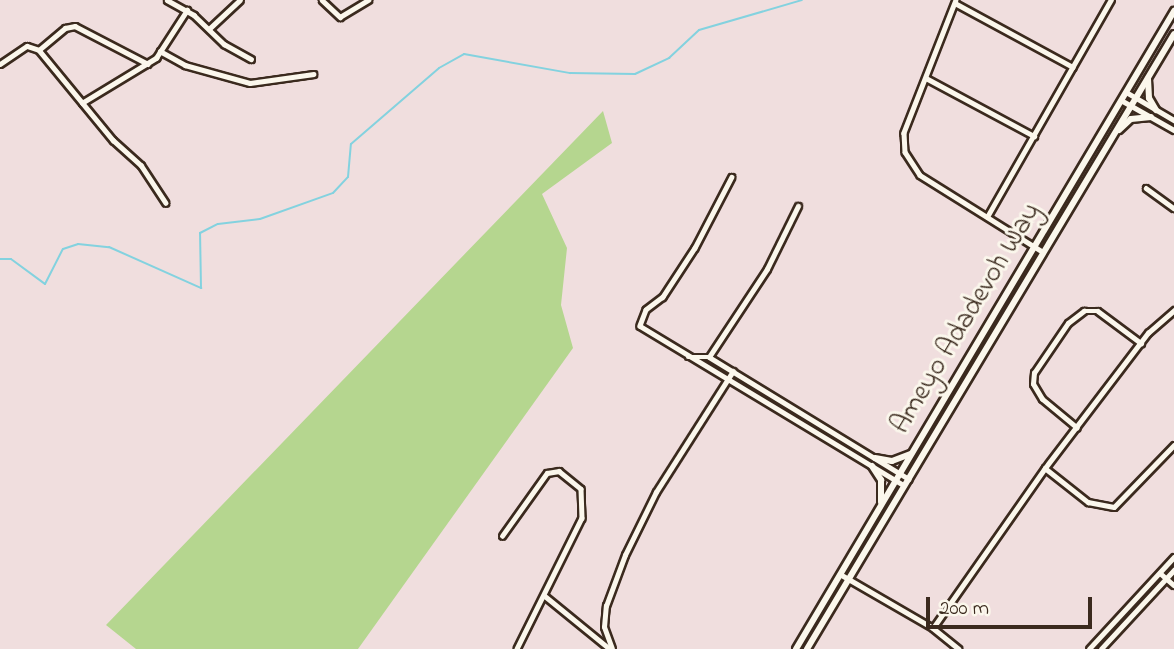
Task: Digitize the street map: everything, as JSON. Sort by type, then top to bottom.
[{"type":"street","points":[[167,0],[187,10],[224,44],[251,60]]},
{"type":"street","points":[[209,29],[240,0]]},
{"type":"street","points":[[322,0],[340,17],[368,0]]},
{"type":"street","points":[[987,217],[1111,0]]},
{"type":"street","points":[[1044,252],[920,175],[905,152],[904,133],[955,2],[1073,67]]},
{"type":"street","points":[[82,103],[148,64],[160,51],[187,10]]},
{"type":"street","name":"Ameyo Adadevoh Way","points":[[796,649],[1174,11]]},
{"type":"street","points":[[40,50],[65,28],[75,26],[148,64]]},
{"type":"street","name":"Ameyo Adadevoh Way","points":[[807,649],[1174,34]]},
{"type":"street","points":[[0,64],[27,46],[40,50],[82,103],[141,165],[166,203]]},
{"type":"street","points":[[160,51],[185,65],[250,83],[313,74]]},
{"type":"street","points":[[1148,77],[1149,98],[1156,110]]},
{"type":"street","points":[[926,78],[1034,136]]},
{"type":"street","points":[[1126,92],[1174,120]]},
{"type":"street","points":[[1121,100],[1174,130]]},
{"type":"street","points":[[1115,133],[1131,120],[1151,117]]},
{"type":"street","points":[[732,177],[695,248],[663,298],[639,321],[643,330],[872,466],[898,477]]},
{"type":"street","points":[[1146,188],[1174,208]]},
{"type":"street","points":[[709,357],[767,270],[799,206]]},
{"type":"street","points":[[933,628],[1045,468],[1141,343],[1164,315],[1174,310]]},
{"type":"street","points":[[1077,428],[1042,400],[1033,384],[1034,373],[1069,323],[1084,311],[1098,311],[1141,343]]},
{"type":"street","points":[[687,357],[709,357],[875,458],[906,482]]},
{"type":"street","points":[[611,649],[604,627],[606,606],[625,555],[656,492],[733,372]]},
{"type":"street","points":[[1045,468],[1088,502],[1114,507],[1174,445]]},
{"type":"street","points":[[875,458],[892,461],[912,453]]},
{"type":"street","points":[[872,466],[881,480],[880,508]]},
{"type":"street","points":[[502,536],[547,473],[559,471],[581,489],[582,519],[517,649]]},
{"type":"street","points":[[1089,649],[1174,557]]},
{"type":"street","points":[[1101,649],[1174,570]]},
{"type":"street","points":[[1160,573],[1174,585]]},
{"type":"street","points":[[840,574],[933,628],[959,649]]},
{"type":"street","points":[[545,596],[611,649]]},
{"type":"green space","points":[[603,111],[612,143],[542,194],[567,248],[561,305],[573,348],[358,649],[136,649],[106,625]]},
{"type":"waterway","points":[[0,259],[11,259],[45,284],[63,249],[78,244],[109,247],[201,288],[200,233],[218,224],[260,219],[333,193],[348,177],[351,144],[439,68],[464,54],[570,73],[635,74],[669,58],[699,30],[802,0]]}]
